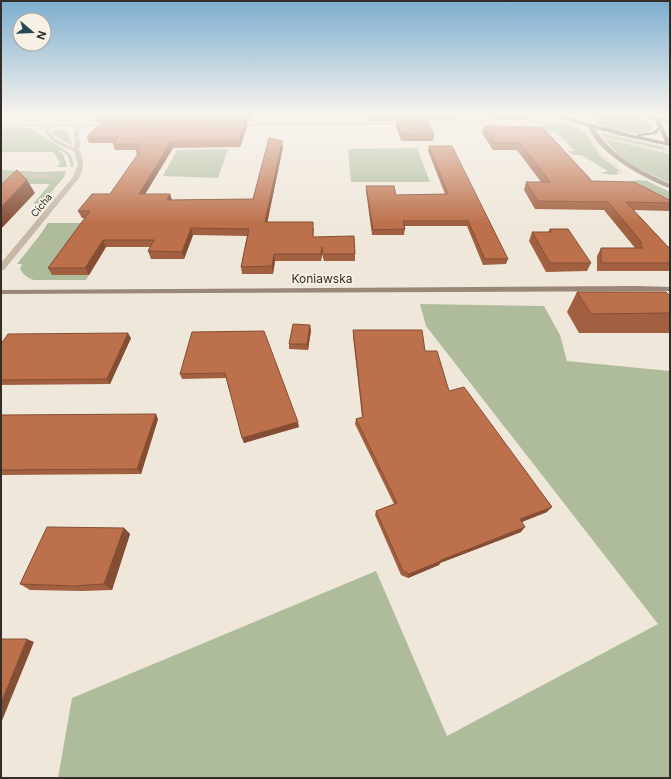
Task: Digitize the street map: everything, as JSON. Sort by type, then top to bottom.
[{"type":"main road","points":[[609,151],[641,172],[670,186]]},
{"type":"main road","name":"Koniawska","points":[[642,288],[670,285]]},
{"type":"main road","name":"Koniawska","points":[[1,292],[670,289]]},
{"type":"street","name":"Cicha","points":[[1,268],[76,178],[81,169],[81,162],[77,151]]},
{"type":"street","points":[[1,175],[50,176]]},
{"type":"green space","points":[[59,151],[63,154],[67,167],[58,167],[60,162],[53,152],[1,152]]},
{"type":"green space","points":[[63,151],[68,152],[72,158],[74,166],[71,167]]},
{"type":"green space","points":[[176,151],[227,151],[218,178],[163,176]]},
{"type":"green space","points":[[348,151],[418,151],[430,182],[351,182]]},
{"type":"green space","points":[[568,151],[597,151],[601,157],[619,170],[618,173],[620,174],[612,175],[601,173],[608,171],[581,155],[574,155]]},
{"type":"green space","points":[[615,151],[659,151],[670,154],[670,183],[634,166]]},
{"type":"green space","points":[[1,170],[40,172],[66,171],[64,177],[42,203],[33,204],[50,184],[1,184],[1,176],[51,178],[53,176],[1,173]]},
{"type":"green space","points":[[632,181],[647,181],[670,192],[670,199]]},
{"type":"green space","points":[[48,223],[90,223],[52,275],[89,275],[86,280],[34,280],[27,277],[21,271],[20,269],[22,264],[17,264]]},
{"type":"green space","points":[[420,304],[544,306],[560,335],[567,361],[670,371],[670,778],[58,778],[72,698],[376,571],[447,736],[658,624],[426,326]]},
{"type":"shaded area","points":[[597,151],[601,151],[603,155],[622,169],[623,173],[620,174],[617,172],[619,170],[601,157]]},
{"type":"shaded area","points":[[659,151],[668,151],[670,154]]},
{"type":"building","points":[[140,151],[165,151],[139,194],[170,194],[167,200],[253,199],[265,151],[280,151],[265,222],[313,222],[313,237],[354,236],[355,254],[323,254],[322,247],[321,254],[274,254],[272,266],[241,267],[249,229],[191,228],[182,252],[148,251],[154,240],[103,240],[85,268],[48,268],[90,211],[78,211],[92,194],[110,194]]},
{"type":"building","points":[[431,151],[455,151],[508,259],[485,259],[468,221],[403,221],[405,229],[373,230],[366,186],[394,186],[396,195],[448,194]]},
{"type":"building","points":[[526,151],[565,151],[592,181],[634,182],[670,200],[670,203],[626,202],[668,247],[670,247],[670,263],[601,263],[601,248],[643,248],[639,243],[642,243],[608,202],[538,201],[526,182],[550,182]]},
{"type":"building","points":[[17,170],[27,180],[1,207],[1,185]]},
{"type":"building","points":[[550,229],[568,229],[591,263],[550,263],[532,232],[551,232]]},
{"type":"building","points":[[577,292],[666,292],[670,296],[670,313],[591,314]]},
{"type":"building","points":[[293,324],[310,325],[307,344],[289,344]]},
{"type":"building","points":[[353,330],[422,330],[425,351],[437,351],[449,391],[464,387],[552,507],[520,519],[525,527],[409,574],[403,571],[376,511],[397,503],[356,419],[363,417]]},
{"type":"building","points":[[264,331],[298,422],[242,438],[225,373],[180,374],[192,332]]},
{"type":"building","points":[[128,333],[107,379],[1,380],[1,344],[8,334]]},
{"type":"building","points":[[156,414],[137,469],[1,470],[1,415]]},
{"type":"building","points":[[47,527],[124,528],[104,584],[74,586],[20,584]]},
{"type":"building","points":[[1,639],[27,639],[1,703]]}]
